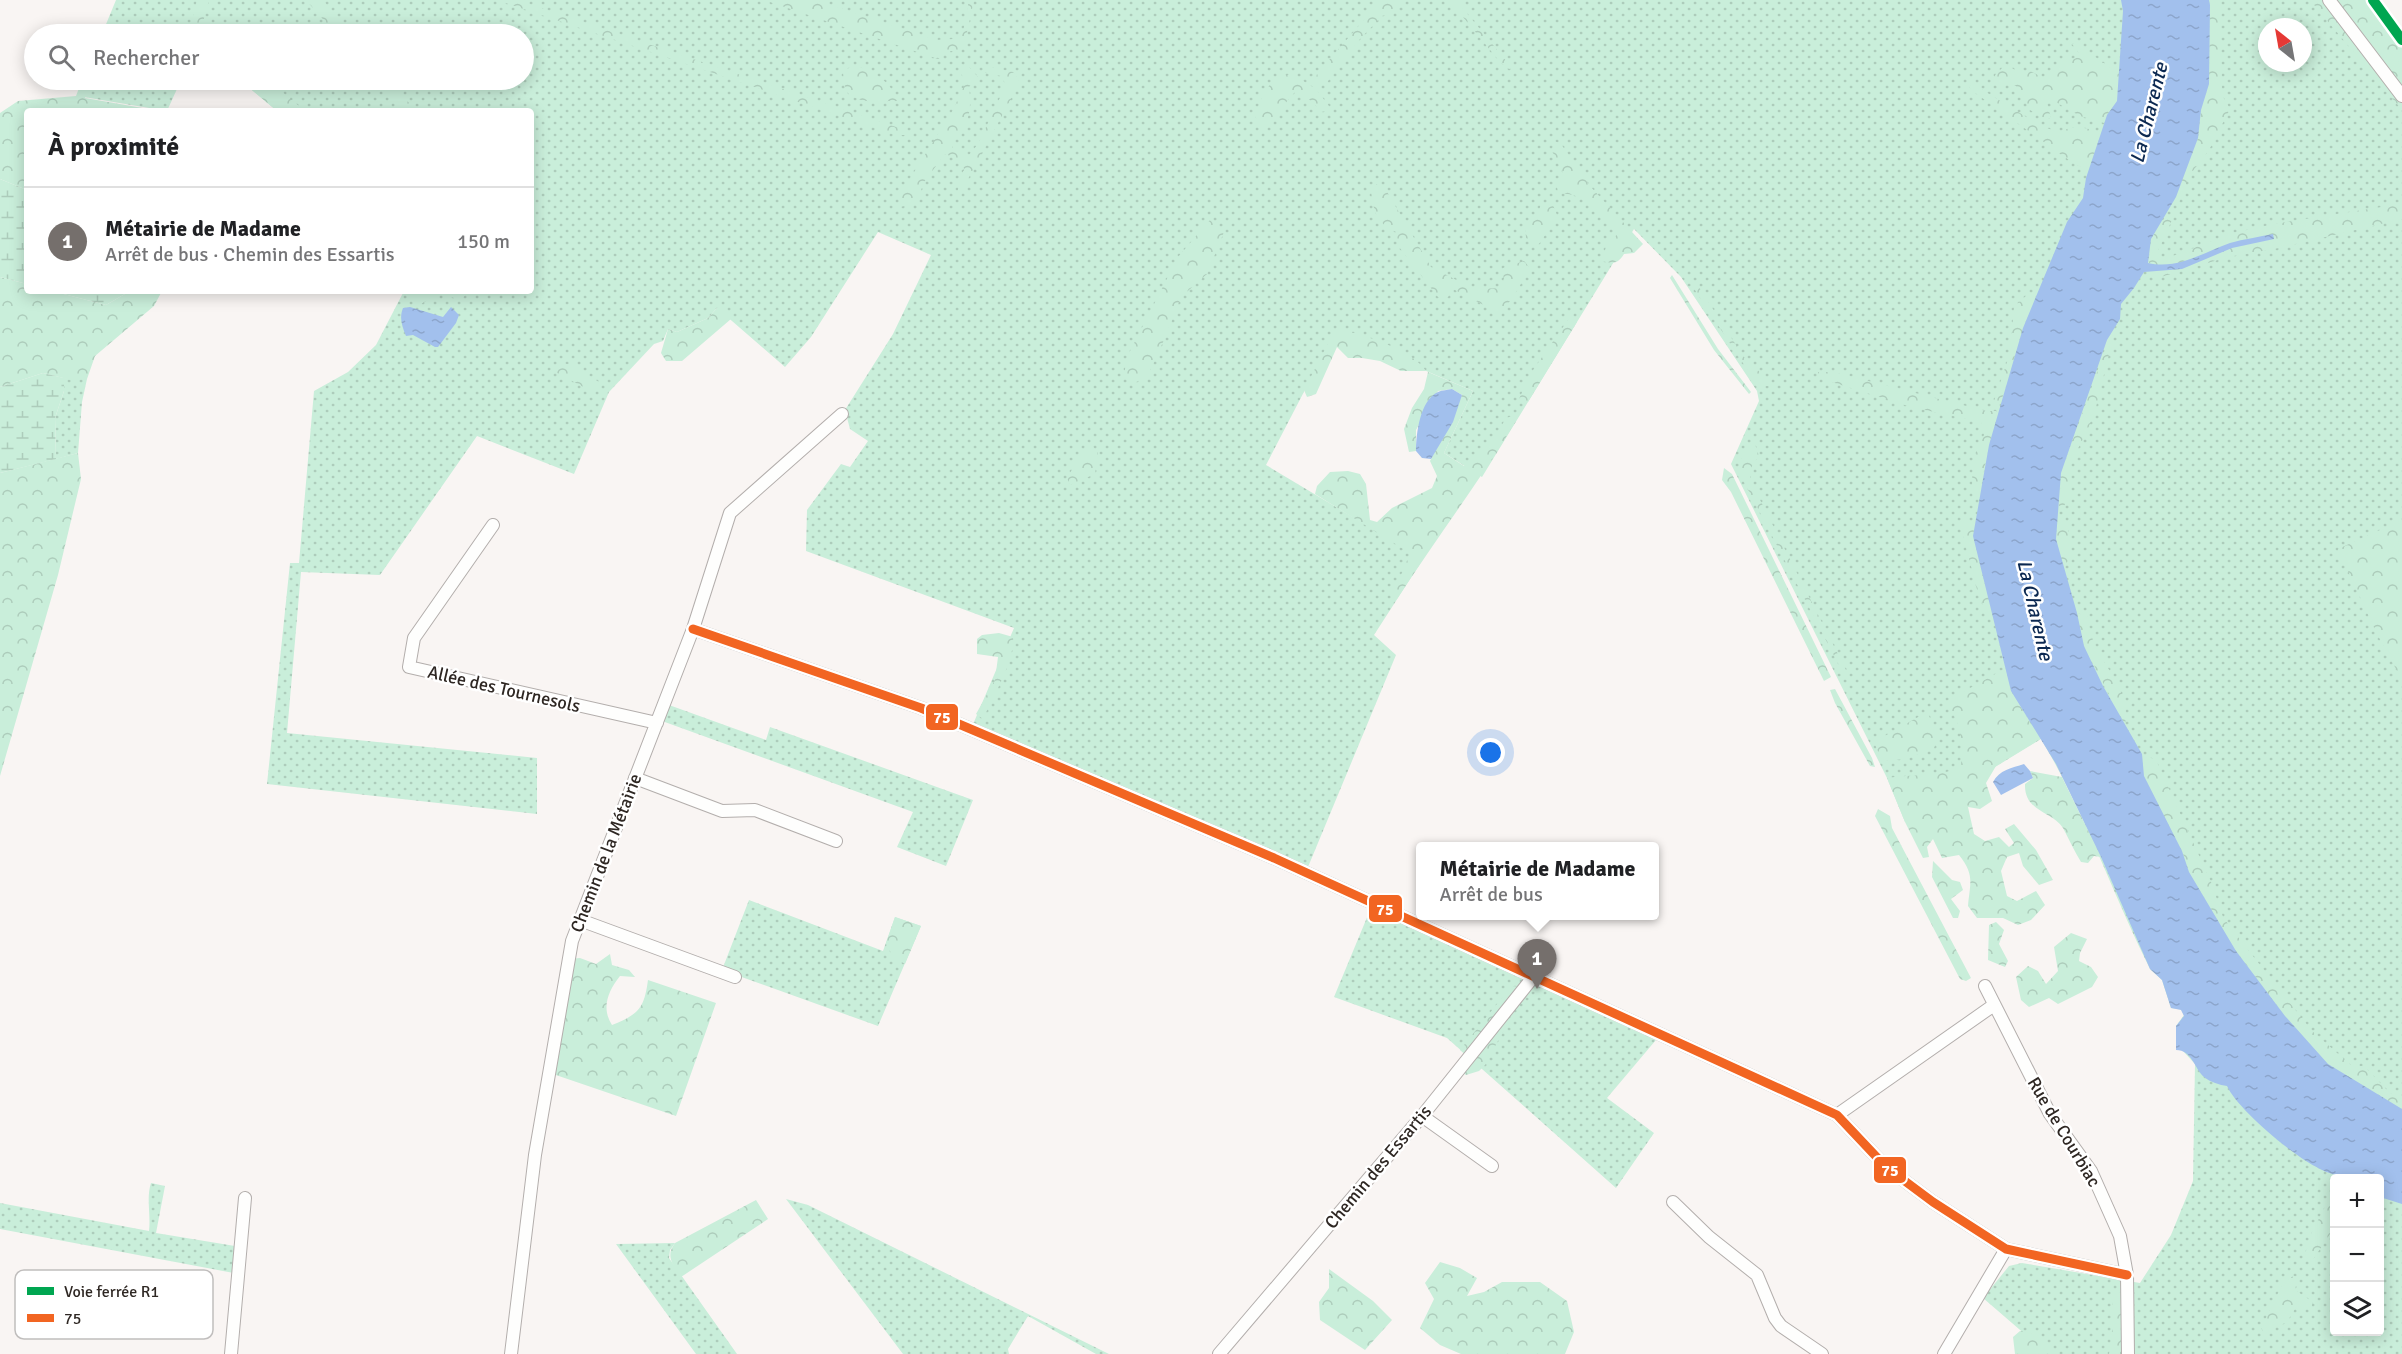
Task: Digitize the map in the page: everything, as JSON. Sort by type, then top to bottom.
[{"type":"street","points":[[2329,0],[2402,96]]},
{"type":"street","name":"Chemin de la Métairie","points":[[512,1354],[535,1155],[572,941],[693,629],[730,513],[842,414]]},
{"type":"street","name":"Allée des Tournesols","points":[[493,525],[414,639],[409,667],[657,723]]},
{"type":"street","points":[[693,629],[921,708],[1274,858],[1836,1115],[1886,1167],[1933,1202],[2006,1249],[2127,1275]]},
{"type":"street","points":[[635,778],[722,811],[755,810],[836,841]]},
{"type":"street","points":[[580,920],[735,977]]},
{"type":"street","name":"Chemin des Essartis","points":[[1219,1354],[1422,1116],[1534,976]]},
{"type":"street","name":"Rue de Courbiac","points":[[1985,986],[2050,1114],[2091,1171],[2120,1236],[2127,1275],[2128,1354]]},
{"type":"street","points":[[1836,1115],[1994,1005]]},
{"type":"street","points":[[1422,1116],[1492,1166]]},
{"type":"street","points":[[231,1354],[245,1198]]},
{"type":"street","points":[[1673,1202],[1709,1237],[1757,1275],[1774,1318],[1781,1326],[1822,1354]]},
{"type":"street","points":[[1944,1354],[2006,1249]]},
{"type":"green space","points":[[116,0],[2367,0],[2402,48],[2402,1354],[2048,1354],[1983,1298],[2009,1266],[2022,1263],[2140,1283],[2171,1235],[2193,1181],[2195,1064],[2182,1050],[2176,1050],[2176,1026],[2184,1015],[2181,1009],[2171,1008],[2162,980],[2150,969],[2085,824],[2041,739],[1905,822],[1887,778],[1731,464],[1759,401],[1757,391],[1681,277],[1634,229],[1482,477],[1444,453],[1473,391],[1335,332],[1266,465],[1423,559],[1374,635],[1396,655],[1308,867],[971,729],[1014,628],[806,551],[807,510],[841,464],[850,467],[868,441],[850,429],[845,410],[893,334],[931,255],[878,232],[811,337],[785,367],[717,308],[708,318],[677,332],[668,329],[663,341],[654,344],[609,392],[574,474],[477,436],[380,575],[301,572],[287,733],[537,758],[537,814],[267,784],[290,563],[299,563],[314,391],[348,372],[376,345],[402,294],[534,294],[534,108],[273,108],[252,90],[534,90],[534,24],[106,24]]},
{"type":"green space","points":[[197,0],[209,0],[203,22],[205,24],[191,24]]},
{"type":"green space","points":[[306,0],[323,0],[341,24],[327,24]]},
{"type":"green space","points":[[497,0],[517,0],[908,131],[907,135],[896,135]]},
{"type":"green space","points":[[764,0],[816,0],[936,40],[953,39],[963,32],[969,0],[974,0],[964,46],[959,52],[951,51],[938,59]]},
{"type":"green space","points":[[1381,0],[1400,0],[1396,12],[1382,16],[1360,39],[1325,85],[1314,84],[1317,74]]},
{"type":"green space","points":[[1449,0],[1456,0],[1512,68],[1509,69],[1500,62]]},
{"type":"green space","points":[[2209,0],[2218,0],[2222,95],[2230,109],[2209,150],[2189,176],[2179,202],[2176,204],[2174,201],[2198,138],[2201,110],[2209,84]]},
{"type":"green space","points":[[2310,0],[2367,0],[2402,48],[2402,110]]},
{"type":"green space","points":[[2076,43],[2119,74],[2117,101],[2104,123],[2080,116],[2045,96],[2051,118],[2044,119],[2030,110],[2016,86],[1996,83],[1995,75],[2006,64],[2018,72],[2030,71],[2046,79],[2061,63],[2082,57],[2072,44]]},
{"type":"green space","points":[[960,64],[969,67],[978,77],[969,87],[969,115],[952,148],[969,155],[978,144],[1006,85],[1001,76],[986,73],[981,65],[1013,72],[1020,82],[960,194],[957,193],[964,168],[956,158],[945,154],[924,182],[916,204],[899,207],[899,196],[953,110],[964,86]]},
{"type":"green space","points":[[853,65],[880,77],[891,88],[897,101],[888,101],[883,104],[849,95],[844,84],[843,72]]},
{"type":"green space","points":[[1292,74],[1316,89],[1332,110],[1321,112],[1312,101],[1295,92],[1276,114],[1272,126],[1260,126],[1255,116],[1267,88],[1277,79]]},
{"type":"green space","points":[[1973,84],[2041,126],[2058,132],[2085,128],[2100,135],[2090,169],[2076,165],[1971,90],[1969,86]]},
{"type":"green space","points":[[78,90],[88,90],[85,98],[143,108],[24,108],[24,189],[0,179],[0,113],[18,101],[76,96]]},
{"type":"green space","points":[[81,90],[176,90],[168,108],[149,108],[78,96]]},
{"type":"green space","points":[[252,90],[280,90],[301,108],[273,108]]},
{"type":"green space","points":[[384,90],[398,90],[413,108],[399,108]]},
{"type":"green space","points":[[1554,141],[1561,144],[1590,186],[1643,244],[1634,253],[1624,254],[1620,260],[1615,262],[1602,261],[1607,243],[1618,234],[1593,205],[1579,197],[1558,193],[1557,187],[1563,173],[1552,151]]},
{"type":"green space","points":[[0,179],[24,189],[24,283],[0,277]]},
{"type":"green space","points":[[1376,184],[1386,190],[1431,267],[1474,289],[1504,288],[1503,268],[1524,261],[1530,268],[1512,299],[1499,313],[1453,289],[1448,297],[1438,297],[1399,247],[1396,232],[1377,216],[1371,191]]},
{"type":"green space","points":[[2402,201],[2402,219],[2279,248],[2228,257],[2154,279],[2148,274],[2151,239],[2167,214],[2172,220],[2156,255],[2162,260],[2233,233],[2274,224],[2388,206]]},
{"type":"green space","points":[[1541,204],[1553,205],[1557,215],[1537,246],[1526,238],[1525,224],[1536,220]]},
{"type":"green space","points":[[1210,220],[1224,232],[1207,274],[1181,297],[1147,377],[1132,384],[1124,375],[1127,357],[1178,257]]},
{"type":"green space","points":[[1672,275],[1718,349],[1751,392],[1749,394],[1714,350],[1670,278]]},
{"type":"green space","points":[[0,277],[24,283],[24,294],[64,294],[106,305],[125,294],[160,294],[154,306],[95,356],[87,379],[71,380],[43,373],[0,387]]},
{"type":"green space","points":[[1691,284],[1697,284],[1743,356],[1768,380],[1768,386],[1758,386]]},
{"type":"green space","points":[[2029,293],[2035,300],[2023,328],[2001,402],[1994,401],[2010,353],[2014,307]]},
{"type":"green space","points":[[64,294],[125,294],[106,305]]},
{"type":"green space","points":[[408,294],[437,294],[421,304]]},
{"type":"green space","points":[[442,294],[467,294],[460,300]]},
{"type":"green space","points":[[718,307],[731,319],[682,361],[666,361],[661,353],[668,329],[677,332],[708,318]]},
{"type":"green space","points":[[1570,317],[1576,319],[1577,322],[1528,402],[1519,399],[1531,373]]},
{"type":"green space","points":[[1343,329],[1400,350],[1419,363],[1426,371],[1401,371],[1380,361],[1348,358],[1337,347],[1316,394],[1307,397],[1304,390],[1334,332]]},
{"type":"green space","points":[[2111,333],[2111,346],[2096,407],[2088,429],[2069,466],[2070,495],[2064,506],[2059,506],[2061,473]]},
{"type":"green space","points":[[561,363],[572,365],[599,382],[601,390],[591,391],[555,372],[555,366]]},
{"type":"green space","points":[[1428,372],[1473,391],[1444,453],[1464,466],[1490,445],[1506,418],[1512,416],[1516,421],[1397,599],[1391,597],[1390,589],[1402,573],[1410,553],[1315,494],[1317,486],[1330,472],[1348,471],[1360,474],[1366,484],[1370,520],[1377,522],[1392,508],[1432,488],[1437,476],[1430,461],[1462,395],[1452,389],[1438,391],[1416,430],[1416,451],[1409,452],[1404,429],[1412,408],[1424,389]]},
{"type":"green space","points":[[1818,372],[1833,372],[1986,411],[1996,411],[1998,414],[1989,445],[1979,497],[1973,500],[1972,483],[1975,458],[1984,435],[1981,422],[1911,407],[1819,378]]},
{"type":"green space","points":[[43,373],[64,378],[64,391],[55,418],[56,459],[0,473],[0,387]]},
{"type":"green space","points":[[64,378],[87,379],[82,402],[78,453],[56,459],[55,418],[64,391]]},
{"type":"green space","points":[[1088,442],[1098,452],[1095,474],[1070,485],[1067,478]]},
{"type":"green space","points":[[1755,444],[1759,456],[1750,469],[1750,480],[1847,672],[1842,671],[1740,474],[1739,467],[1743,452]]},
{"type":"green space","points":[[78,453],[81,479],[58,575],[0,776],[0,473]]},
{"type":"green space","points":[[1724,468],[1732,474],[1831,677],[1824,681],[1731,492],[1722,480]]},
{"type":"green space","points":[[1966,520],[1975,525],[1973,536],[1993,615],[1988,615],[1979,597],[1960,524]]},
{"type":"green space","points":[[2058,520],[2068,527],[2070,558],[2063,568],[2056,539]]},
{"type":"green space","points":[[2402,520],[2402,680],[2376,632],[2338,549]]},
{"type":"green space","points":[[2077,613],[2087,616],[2094,643],[2121,692],[2126,713],[2125,725],[2084,646]]},
{"type":"green space","points":[[999,633],[1013,637],[1013,646],[1002,678],[983,719],[976,714],[995,680],[998,657],[977,654],[977,639],[982,635]]},
{"type":"green space","points":[[2006,668],[2011,691],[2040,739],[1996,766],[1986,783],[1992,801],[1980,809],[1968,807],[1974,834],[1985,841],[1999,837],[2009,847],[2014,843],[2005,829],[2014,824],[2036,850],[2053,880],[2039,885],[2023,866],[2019,853],[2007,857],[2001,871],[2007,896],[2017,901],[2036,891],[2045,905],[2031,920],[2018,925],[2003,918],[1977,918],[1968,906],[1969,874],[1959,855],[1942,858],[1933,839],[1927,847],[1929,857],[1923,858],[1887,778],[1933,774],[1961,768],[1960,733],[1955,718],[1945,702]]},
{"type":"green space","points":[[1835,689],[1875,767],[1870,766],[1835,703],[1830,690]]},
{"type":"green space","points":[[669,705],[766,740],[770,727],[973,800],[946,866],[897,847],[913,812],[662,721]]},
{"type":"green space","points":[[1927,712],[1939,736],[1934,748],[1906,759],[1882,761],[1874,742]]},
{"type":"green space","points":[[2142,754],[2156,760],[2211,882],[2223,917],[2312,1031],[2352,1066],[2364,1066],[2390,1093],[2402,1097],[2402,1109],[2328,1064],[2285,1016],[2236,951],[2189,872],[2182,851],[2143,776]]},
{"type":"green space","points":[[2030,771],[2062,777],[2101,857],[2094,856],[2088,863],[2081,862],[2058,822],[2029,800],[2025,784],[2033,778]]},
{"type":"green space","points":[[1878,809],[1890,816],[1892,828],[1971,978],[1966,981],[1960,979],[1875,816]]},
{"type":"green space","points":[[1933,861],[1952,880],[1960,882],[1963,890],[1951,899],[1960,911],[1958,918],[1953,918],[1932,877]]},
{"type":"green space","points":[[749,900],[883,951],[895,917],[921,926],[878,1026],[722,970]]},
{"type":"green space","points":[[1373,903],[1661,1034],[1607,1098],[1654,1133],[1616,1188],[1447,1038],[1334,997]]},
{"type":"green space","points":[[895,917],[921,926],[905,964],[893,957],[886,943]]},
{"type":"green space","points":[[1996,922],[2004,930],[1999,944],[2008,961],[2005,967],[1988,960],[1989,925]]},
{"type":"green space","points":[[2071,933],[2087,939],[2079,961],[2091,967],[2098,977],[2092,987],[2058,1004],[2049,998],[2029,1007],[2021,1000],[2016,977],[2028,966],[2038,971],[2046,984],[2058,971],[2054,947]]},
{"type":"green space","points":[[610,954],[612,965],[629,970],[635,977],[620,976],[609,994],[607,1012],[612,1025],[639,1009],[648,980],[716,1003],[676,1116],[550,1073],[568,959],[580,958],[596,964]]},
{"type":"green space","points":[[1515,986],[1522,991],[1502,1016],[1506,1026],[1485,1065],[1479,1071],[1466,1075],[1459,1070],[1468,1057],[1460,1050],[1509,989]]},
{"type":"green space","points":[[151,1183],[165,1186],[156,1233],[241,1247],[239,1274],[0,1229],[0,1203],[149,1231]]},
{"type":"green space","points":[[2330,1197],[2330,1234],[2312,1261],[2304,1257],[2312,1232]]},
{"type":"green space","points":[[786,1199],[808,1205],[1109,1354],[1096,1354],[1028,1316],[1008,1349],[1009,1354],[903,1354]]},
{"type":"green space","points":[[756,1200],[768,1219],[681,1277],[670,1256],[675,1243]]},
{"type":"green space","points":[[675,1243],[670,1250],[669,1258],[737,1354],[696,1354],[616,1244]]},
{"type":"green space","points":[[1440,1262],[1460,1268],[1477,1278],[1467,1296],[1484,1292],[1502,1282],[1540,1282],[1567,1301],[1574,1332],[1565,1354],[1461,1354],[1440,1345],[1420,1328],[1434,1299],[1425,1283]]},
{"type":"green space","points":[[1329,1269],[1373,1301],[1392,1320],[1365,1350],[1320,1320],[1319,1302],[1329,1288]]},
{"type":"green space","points":[[2293,1276],[2298,1277],[2295,1290],[2313,1302],[2311,1308],[2296,1307],[2287,1322],[2264,1333],[2261,1328],[2283,1283]]},
{"type":"green space","points":[[2122,1292],[2120,1354],[2109,1354],[2113,1293]]},
{"type":"green space","points":[[2020,1331],[2030,1332],[2056,1354],[2015,1354],[2013,1337]]},
{"type":"water","name":"La Charente","points":[[2121,0],[2209,0],[2210,5],[2209,84],[2201,110],[2198,138],[2176,197],[2151,239],[2148,263],[2159,265],[2180,262],[2235,242],[2273,234],[2274,239],[2232,248],[2182,269],[2144,272],[2121,304],[2120,319],[2107,340],[2061,473],[2056,539],[2084,646],[2103,686],[2142,754],[2144,776],[2182,851],[2189,872],[2236,951],[2285,1016],[2328,1064],[2402,1109],[2402,1204],[2384,1198],[2384,1174],[2335,1174],[2312,1165],[2260,1125],[2227,1086],[2206,1079],[2186,1053],[2176,1050],[2176,1026],[2184,1016],[2181,1010],[2171,1008],[2162,980],[2150,969],[2101,857],[2056,764],[2011,691],[1973,536],[1989,445],[2023,328],[2067,222],[2083,198],[2086,178],[2107,115],[2117,101],[2123,11]]},
{"type":"water","points":[[410,307],[443,317],[451,307],[459,315],[456,323],[438,347],[435,347],[413,335],[406,336],[401,315],[403,308]]},
{"type":"water","points":[[1452,389],[1462,395],[1453,422],[1431,459],[1422,458],[1416,451],[1418,427],[1423,410],[1432,396],[1440,391]]},
{"type":"water","points":[[2024,764],[2033,778],[2001,795],[1993,782],[2006,770]]},
{"type":"rail line","name":"R1","points":[[2373,0],[2402,40]]},
{"type":"transit line","name":"75","points":[[693,629],[921,708],[1274,858],[1837,1115],[1886,1167],[1933,1202],[2006,1249],[2127,1275]]},
{"type":"place","name":"Métairie de Madame","points":[[1537,989]]}]
